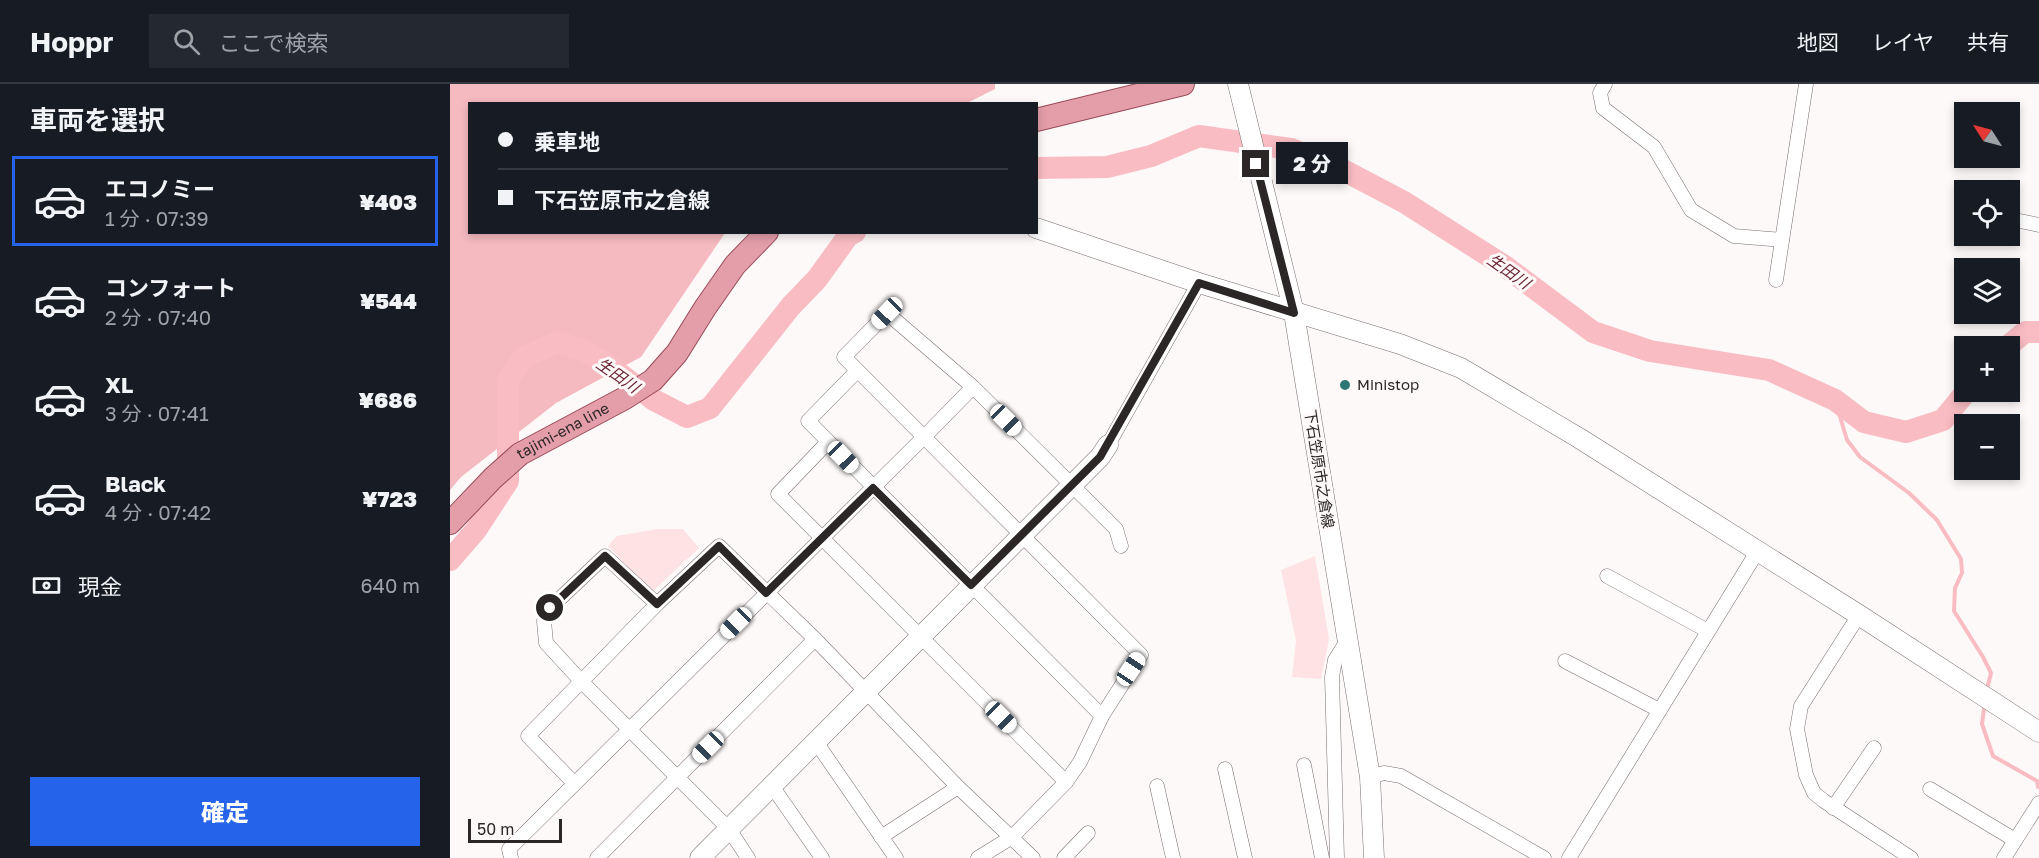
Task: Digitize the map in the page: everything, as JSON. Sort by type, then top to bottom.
[{"type":"main road","points":[[1038,120],[1183,84]]},
{"type":"main road","name":"tajimi-ena line","points":[[450,523],[493,478],[520,454],[625,398],[653,380],[677,353],[735,265],[765,234]]},
{"type":"street","name":"下石笠原市之倉線","points":[[1238,84],[1294,313],[1370,777],[1374,858]]},
{"type":"street","points":[[1605,84],[1600,93],[1603,108],[1654,147],[1691,210],[1734,236],[1782,240]]},
{"type":"street","points":[[1776,280],[1806,84]]},
{"type":"street","points":[[2020,221],[2039,225]]},
{"type":"street","points":[[1038,229],[1199,283],[1400,344],[1461,368],[1579,438],[2039,732]]},
{"type":"street","points":[[700,858],[1100,457],[1199,283]]},
{"type":"street","points":[[978,858],[1012,837],[1066,782],[1080,762],[1102,716],[1141,654],[844,357],[887,313],[973,387],[1116,529],[1121,546]]},
{"type":"street","points":[[857,370],[808,421],[1102,716]]},
{"type":"street","points":[[511,858],[509,849],[973,387]]},
{"type":"street","points":[[828,442],[778,494],[1066,782]]},
{"type":"street","points":[[574,783],[528,736],[657,604],[719,546],[815,639],[958,787],[1033,858]]},
{"type":"street","points":[[1569,858],[1757,552]]},
{"type":"street","points":[[657,604],[605,556],[550,608],[544,621],[546,643],[729,829],[748,858]]},
{"type":"street","points":[[1607,576],[1708,631]]},
{"type":"street","points":[[1859,615],[1801,706],[1797,729],[1806,776],[1814,793],[1833,808],[1911,858]]},
{"type":"street","points":[[597,858],[815,639]]},
{"type":"street","points":[[1337,858],[1332,677],[1335,660],[1347,641]]},
{"type":"street","points":[[1566,661],[1659,710]]},
{"type":"street","points":[[816,742],[896,858]]},
{"type":"street","points":[[1833,808],[1874,748]]},
{"type":"street","points":[[1304,765],[1322,858]]},
{"type":"street","points":[[1225,769],[1245,858]]},
{"type":"street","points":[[1370,777],[1384,773],[1401,776],[1544,858]]},
{"type":"street","points":[[772,786],[822,858]]},
{"type":"street","points":[[1157,786],[1173,858]]},
{"type":"street","points":[[881,837],[958,787]]},
{"type":"street","points":[[1930,789],[2015,840]]},
{"type":"street","points":[[2004,858],[2039,802]]},
{"type":"street","points":[[1064,858],[1088,833]]},
{"type":"shaded area","points":[[450,84],[995,84],[995,89],[969,102],[468,102],[468,234],[724,234],[641,357],[556,403],[461,477],[450,490]]},
{"type":"shaded area","points":[[657,529],[683,529],[699,548],[652,592],[608,546],[617,536]]},
{"type":"shaded area","points":[[1315,556],[1329,639],[1321,679],[1292,677],[1296,641],[1281,570]]},
{"type":"waterway","name":"生田川","points":[[1038,168],[1107,167],[1151,156],[1199,136],[1291,149],[1343,170],[1404,202],[1506,267],[1593,332],[1650,351],[1769,370],[1835,400],[1864,422],[1906,432],[1943,420],[1958,402]]},
{"type":"waterway","name":"生田川","points":[[450,560],[476,530],[508,481],[508,380],[524,357],[558,342],[585,351],[607,364],[654,400],[687,417],[710,408],[852,234]]},
{"type":"waterway","name":"生田川","points":[[2020,336],[2025,332],[2039,332]]},
{"type":"waterway","points":[[1835,400],[1847,440],[1860,457],[1909,493],[1937,520],[1961,559],[1962,573],[1955,588],[1954,611],[1991,673],[1988,685]]},
{"type":"waterway","points":[[1984,709],[1982,724],[1993,756],[2037,781],[2038,787]]},
{"type":"place","name":"Ministop","points":[[1345,385]]},
{"type":"route","points":[[550,608],[605,556],[657,604],[719,546],[766,593],[873,488],[971,585],[1100,457],[1199,283],[1294,313],[1256,164]]}]
